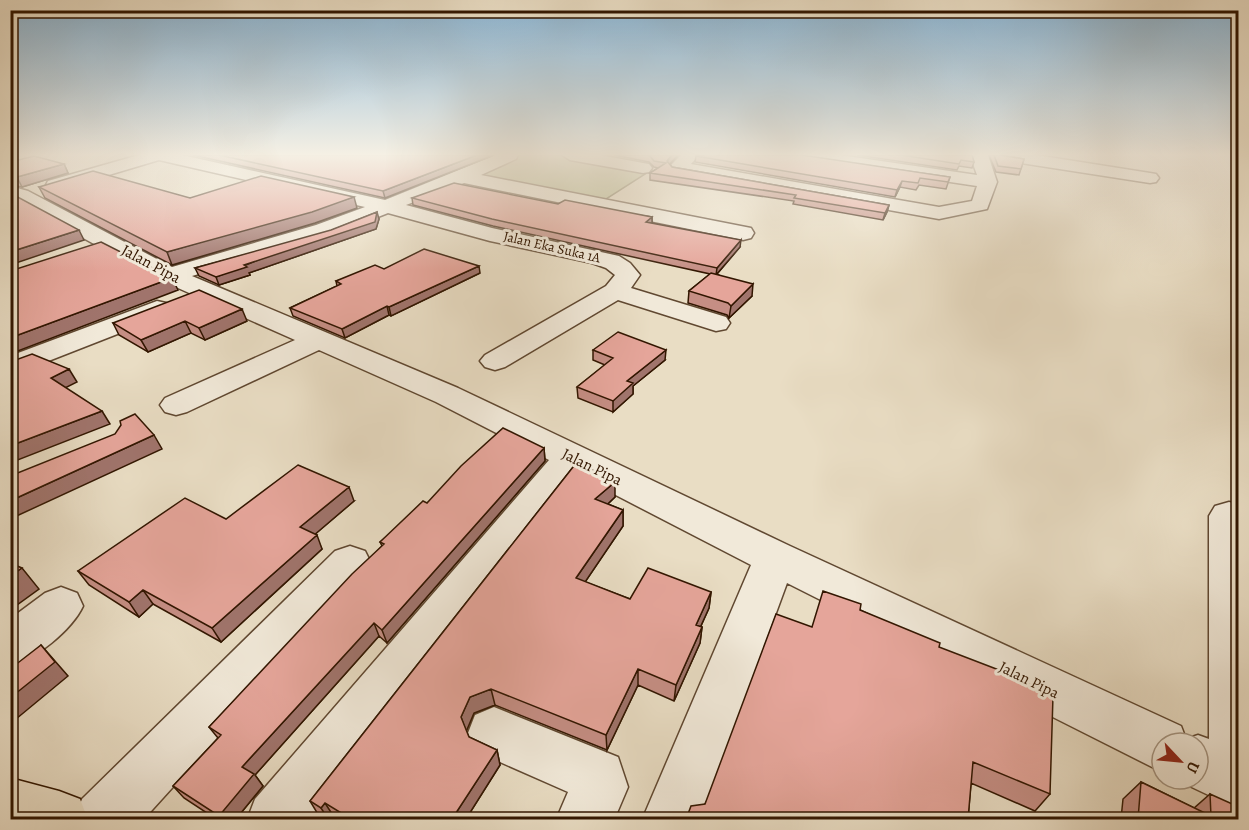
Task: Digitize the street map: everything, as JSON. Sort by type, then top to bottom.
[{"type":"main road","points":[[10,807],[59,819]]},
{"type":"street","points":[[331,194],[386,206]]},
{"type":"street","points":[[169,275],[292,241],[418,194]]},
{"type":"street","points":[[546,194],[743,233]]},
{"type":"street","points":[[830,194],[939,213],[978,206],[983,194]]},
{"type":"street","name":"Jalan Pipa","points":[[14,195],[93,247],[169,275],[447,395],[775,558],[1150,738]]},
{"type":"street","name":"Jalan Eka Suka 1A","points":[[386,206],[490,234],[613,262],[620,265],[628,275],[615,291]]},
{"type":"street","points":[[10,367],[203,291]]},
{"type":"street","points":[[495,361],[615,291],[716,322]]},
{"type":"street","points":[[176,405],[318,340]]},
{"type":"street","points":[[276,819],[572,457]]},
{"type":"street","points":[[1225,775],[1229,516]]},
{"type":"street","points":[[671,819],[775,558]]},
{"type":"street","points":[[103,819],[350,563]]},
{"type":"street","points":[[10,646],[61,606]]},
{"type":"street","points":[[494,733],[598,777],[600,787],[585,819]]},
{"type":"green space","points":[[567,194],[614,194],[603,201]]},
{"type":"building","points":[[52,194],[175,194],[190,198],[204,194],[340,194],[354,197],[312,212],[167,252]]},
{"type":"building","points":[[424,194],[507,194],[558,204],[565,200],[652,217],[646,222],[741,240],[717,268],[492,219],[412,198]]},
{"type":"building","points":[[788,194],[825,194],[889,205],[885,213],[794,198],[796,195]]},
{"type":"building","points":[[10,195],[14,195],[79,230],[10,252]]},
{"type":"building","points":[[377,212],[375,222],[244,265],[247,267],[216,277],[195,268],[331,230]]},
{"type":"building","points":[[101,242],[172,278],[10,338],[10,271]]},
{"type":"building","points":[[424,249],[479,266],[387,306],[342,329],[290,308],[341,284],[336,281],[375,265],[384,269]]},
{"type":"building","points":[[711,273],[753,284],[731,306],[728,303],[689,291]]},
{"type":"building","points":[[199,290],[242,309],[199,328],[185,321],[141,340],[113,323]]},
{"type":"building","points":[[618,332],[666,350],[627,381],[633,383],[613,401],[577,387],[613,358],[593,350]]},
{"type":"building","points":[[32,354],[69,369],[51,378],[102,411],[10,446],[10,362]]},
{"type":"building","points":[[135,414],[154,435],[10,501],[10,476],[115,434],[121,425],[120,421]]},
{"type":"building","points":[[503,428],[544,448],[382,630],[374,623],[242,767],[254,774],[219,816],[173,786],[221,735],[209,727],[352,574],[384,544],[380,542],[423,501],[427,503],[461,466]]},
{"type":"building","points":[[577,462],[615,482],[595,499],[623,510],[576,578],[630,599],[648,568],[711,592],[696,625],[702,627],[676,685],[638,669],[606,735],[491,689],[470,697],[461,717],[469,737],[497,750],[452,819],[351,819],[325,803],[321,808],[310,801]]},
{"type":"building","points":[[298,465],[349,487],[300,527],[317,535],[212,628],[143,590],[129,602],[78,571],[185,498],[226,519]]},
{"type":"building","points":[[10,563],[22,568],[10,576]]},
{"type":"building","points":[[823,591],[861,604],[860,610],[940,643],[939,647],[1012,675],[1053,696],[1050,794],[973,762],[968,819],[698,819],[688,814],[691,806],[705,804],[776,614],[812,627]]},
{"type":"building","points":[[41,645],[55,662],[10,698],[10,669]]},
{"type":"building","points":[[1141,782],[1150,786],[1150,791],[1160,791],[1211,816],[1210,794],[1239,807],[1239,819],[1138,819]]}]
